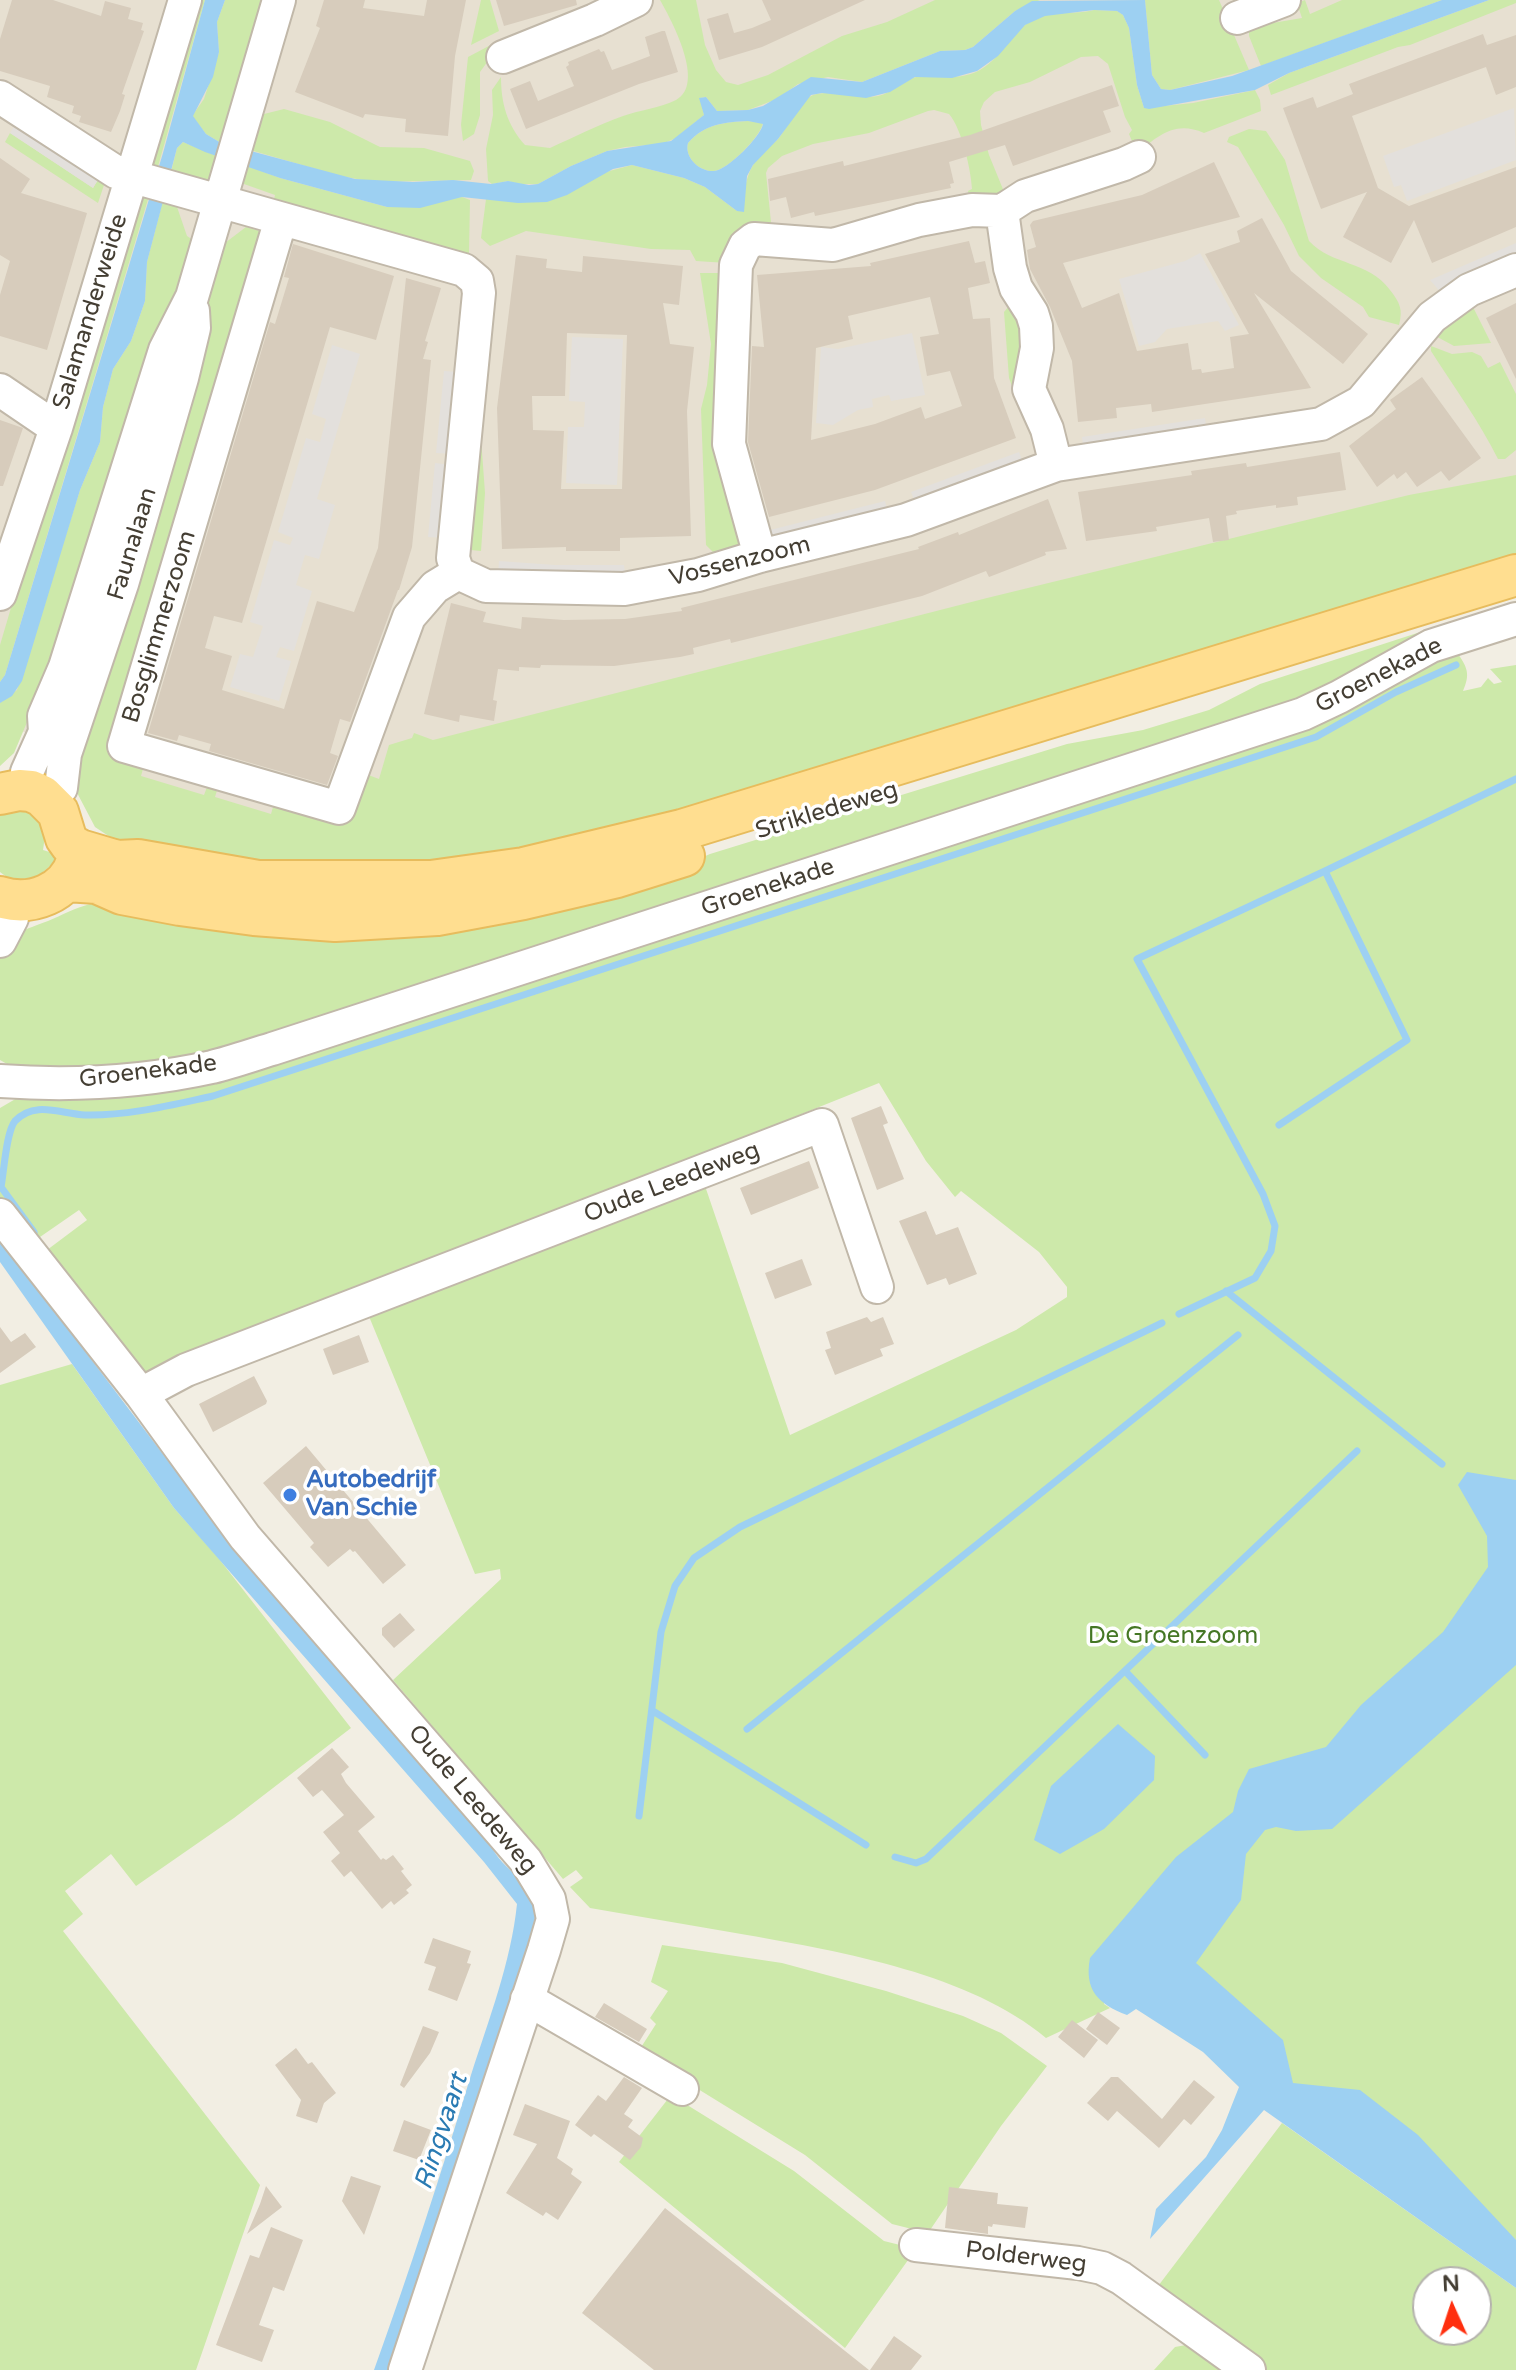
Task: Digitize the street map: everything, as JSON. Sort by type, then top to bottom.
[{"type":"main road","name":"Strikledeweg","points":[[130,877],[119,848],[74,867],[94,896],[130,877],[431,881],[524,868],[682,830],[1516,575]]},
{"type":"main road","name":"Strikledeweg","points":[[130,877],[254,915],[335,921],[437,915],[523,899],[617,877],[1516,597]]},
{"type":"main road","points":[[7,914],[41,897],[74,867],[75,808],[20,782]]},
{"type":"street","name":"Faunalaan","points":[[20,782],[45,732],[44,716],[65,667],[165,350],[192,297],[279,0]]},
{"type":"street","points":[[503,57],[636,0]]},
{"type":"street","points":[[1237,18],[1284,0]]},
{"type":"street","name":"Salamanderweide","points":[[0,390],[56,428],[137,178],[182,1]]},
{"type":"street","points":[[0,97],[105,167],[183,191],[224,186],[281,219],[464,270],[477,281],[479,293],[453,544],[458,573]]},
{"type":"street","points":[[760,556],[729,444],[736,265],[745,246],[754,239],[833,245],[919,220],[972,210],[1002,211],[1025,196],[1139,157]]},
{"type":"street","points":[[1002,211],[1010,268],[1016,288],[1032,313],[1036,326],[1037,348],[1029,389],[1047,429],[1056,465]]},
{"type":"street","name":"Bosglimmerzoom","points":[[281,219],[124,746],[339,808],[409,617],[435,587],[458,573]]},
{"type":"street","name":"Vossenzoom","points":[[458,573],[486,586],[624,589],[698,575],[760,556],[906,520],[1056,465],[1321,424],[1361,402],[1432,317],[1469,290],[1516,270]]},
{"type":"street","name":"Faunalaan","points":[[20,782],[65,754],[122,584],[185,368],[194,328],[192,297]]},
{"type":"street","points":[[0,594],[56,428]]},
{"type":"street","name":"Groenekade","points":[[0,1081],[116,1080],[200,1069],[243,1058],[1303,714],[1431,646],[1516,619]]},
{"type":"street","name":"Oude Leedeweg","points":[[141,1394],[186,1370],[822,1125],[877,1287]]},
{"type":"street","name":"Oude Leedeweg","points":[[0,1215],[141,1394],[245,1537],[536,1873],[549,1899],[553,1919],[405,2370]]},
{"type":"street","points":[[527,1999],[682,2089]]},
{"type":"street","name":"Polderweg","points":[[916,2245],[1102,2268],[1121,2278],[1249,2370]]},
{"type":"shaded area","points":[[0,0],[1516,0],[1516,490],[383,844],[125,779],[0,721]]},
{"type":"shaded area","points":[[1514,108],[1516,160],[1407,201],[1401,185],[1394,187],[1383,156]]},
{"type":"shaded area","points":[[18,120],[101,175],[93,188],[10,133]]},
{"type":"shaded area","points":[[1516,243],[1516,260],[1442,294],[1430,280]]},
{"type":"shaded area","points":[[1200,253],[1239,325],[1225,331],[1218,321],[1167,329],[1155,342],[1139,346],[1119,279],[1185,261]]},
{"type":"shaded area","points":[[912,333],[925,395],[891,401],[889,395],[872,399],[873,407],[858,410],[833,425],[816,423],[821,347],[838,349]]},
{"type":"shaded area","points":[[572,337],[623,339],[617,485],[566,483],[568,427],[584,427],[585,402],[569,401]]},
{"type":"shaded area","points":[[332,345],[360,354],[317,499],[335,505],[319,559],[305,555],[296,585],[312,591],[294,651],[280,647],[276,657],[291,661],[279,701],[230,687],[240,654],[253,657],[263,626],[250,622],[274,540],[290,545],[293,538],[278,532],[306,438],[320,442],[326,419],[312,414]]},
{"type":"shaded area","points":[[444,371],[460,372],[452,454],[436,453]]},
{"type":"shaded area","points":[[1205,418],[1207,434],[1084,454],[1082,437]]},
{"type":"shaded area","points":[[1019,452],[1025,467],[917,507],[911,492]]},
{"type":"shaded area","points":[[435,463],[451,465],[444,538],[428,537]]},
{"type":"shaded area","points":[[885,501],[889,517],[774,546],[770,530]]},
{"type":"shaded area","points":[[499,561],[624,565],[626,581],[498,577]]},
{"type":"green space","points":[[192,0],[205,0],[157,170],[149,161]]},
{"type":"green space","points":[[225,0],[264,0],[221,143],[206,134],[192,116],[204,99],[219,52],[217,22]]},
{"type":"green space","points":[[481,0],[490,0],[499,31],[471,45]]},
{"type":"green space","points":[[660,0],[696,0],[705,45],[716,70],[726,82],[738,85],[768,75],[842,36],[887,22],[935,0],[1040,0],[1015,11],[973,47],[965,50],[940,51],[862,82],[828,77],[798,84],[777,99],[748,110],[717,111],[706,97],[700,98],[704,115],[676,138],[662,144],[607,151],[538,184],[508,181],[492,184],[488,181],[486,149],[493,115],[492,90],[501,77],[506,113],[514,130],[525,145],[550,148],[630,114],[670,103],[684,92],[688,81],[684,52]]},
{"type":"green space","points":[[1145,0],[1219,0],[1249,70],[1170,90],[1161,89],[1152,75]]},
{"type":"green space","points":[[1305,0],[1310,14],[1342,0],[1442,0],[1261,66],[1249,36],[1249,27],[1302,18],[1297,3]]},
{"type":"green space","points":[[1489,0],[1516,0],[1516,3],[1271,95],[1268,85],[1289,73]]},
{"type":"green space","points":[[1117,11],[1123,15],[1129,28],[1137,85],[1144,108],[1193,103],[1255,90],[1261,111],[1204,133],[1194,129],[1176,129],[1137,153],[1108,64],[1098,56],[1081,57],[1030,82],[995,92],[984,102],[980,111],[981,125],[1007,199],[970,201],[970,171],[958,129],[949,114],[934,110],[869,133],[813,144],[782,156],[766,173],[772,232],[727,263],[696,261],[690,250],[651,249],[526,231],[490,246],[481,238],[486,199],[501,200],[632,165],[684,178],[705,187],[737,211],[755,161],[778,139],[800,106],[811,96],[832,93],[878,96],[916,77],[968,75],[985,67],[1018,31],[1034,19],[1048,14]]},
{"type":"green space","points":[[569,20],[493,54],[480,72],[480,115],[474,134],[463,141],[461,125],[468,57],[504,38]]},
{"type":"green space","points":[[284,109],[330,122],[380,147],[424,148],[470,161],[474,171],[471,180],[374,182],[340,176],[250,150],[260,115]]},
{"type":"green space","points":[[748,121],[763,123],[761,129],[735,159],[720,169],[708,171],[698,166],[688,153],[688,143],[708,128]]},
{"type":"green space","points":[[1249,129],[1266,131],[1285,160],[1309,241],[1328,255],[1381,280],[1401,310],[1399,325],[1369,317],[1363,307],[1321,278],[1299,256],[1238,147],[1227,142],[1229,137]]},
{"type":"green space","points":[[10,133],[93,188],[101,175],[106,179],[98,203],[5,142]]},
{"type":"green space","points":[[183,142],[219,157],[211,178],[204,182],[170,176],[177,148]]},
{"type":"green space","points":[[245,165],[280,178],[387,207],[462,197],[470,200],[469,254],[462,261],[274,199],[275,195],[241,181]]},
{"type":"green space","points":[[149,196],[5,675],[0,682],[0,645],[130,205],[140,197]]},
{"type":"green space","points":[[163,200],[176,204],[187,236],[193,240],[109,486],[69,623],[14,753],[0,766],[0,703],[17,690],[80,490],[100,442],[103,407],[113,369],[131,341],[145,301],[147,262]]},
{"type":"green space","points":[[246,227],[260,231],[217,382],[188,501],[178,509],[117,713],[118,727],[145,762],[141,776],[204,795],[209,782],[219,784],[215,797],[271,814],[275,800],[340,821],[363,773],[379,779],[389,745],[412,738],[414,733],[433,740],[987,598],[1409,495],[1516,475],[1516,561],[546,850],[336,871],[140,846],[110,837],[95,827],[74,787],[72,759],[202,299],[221,246]]},
{"type":"green space","points":[[700,273],[726,273],[742,547],[715,554],[706,545],[701,409],[711,344]]},
{"type":"green space","points":[[1015,299],[1037,424],[1037,453],[1009,378],[1004,312]]},
{"type":"green space","points":[[1470,301],[1491,343],[1454,346],[1430,333]]},
{"type":"green space","points":[[1431,346],[1452,354],[1472,352],[1481,356],[1488,368],[1500,362],[1516,394],[1516,450],[1505,459],[1498,459],[1431,351]]},
{"type":"green space","points":[[480,424],[485,493],[481,551],[461,549]]},
{"type":"green space","points":[[1516,601],[1516,611],[1338,688],[232,1054],[144,1068],[14,1068],[0,1060],[0,958],[4,949],[19,933],[90,904],[612,896],[710,854],[1067,744],[1143,730],[1209,710],[1260,684]]},
{"type":"green space","name":"De Groenzoom","points":[[1458,654],[1467,672],[1463,691],[1481,687],[1488,678],[1494,684],[1502,682],[1490,669],[1516,665],[1516,2263],[1105,1973],[1104,2004],[1110,2008],[1046,2038],[981,1997],[904,1969],[824,1949],[590,1908],[570,1887],[583,1878],[576,1870],[563,1879],[393,1680],[501,1579],[500,1569],[475,1574],[368,1314],[704,1183],[790,1435],[1016,1330],[1067,1297],[1067,1287],[1039,1252],[961,1191],[955,1197],[926,1161],[879,1083],[146,1377],[47,1250],[87,1220],[79,1210],[40,1237],[28,1238],[0,1199],[0,1108],[24,1094],[137,1091],[1419,660]]},
{"type":"green space","points":[[24,809],[42,826],[43,850],[59,855],[40,874],[17,880],[0,872],[0,814]]},
{"type":"green space","points":[[72,1364],[174,1508],[216,1555],[351,1728],[234,1818],[136,1886],[111,1854],[65,1891],[83,1914],[63,1931],[260,2185],[196,2370],[0,2370],[0,1385]]},
{"type":"green space","points":[[662,1945],[782,1963],[886,1991],[963,2016],[1001,2033],[1047,2066],[1001,2126],[928,2233],[892,2224],[805,2155],[638,2052],[656,2024],[650,2018],[668,1991],[651,1982]]},
{"type":"green space","points":[[671,2095],[794,2171],[884,2241],[916,2249],[845,2348],[619,2162]]},
{"type":"green space","points":[[1282,2123],[1485,2266],[1412,2266],[1412,2346],[1492,2346],[1492,2271],[1516,2288],[1516,2370],[1261,2370],[1152,2294]]},
{"type":"green space","points":[[1197,2343],[1241,2370],[1154,2370],[1175,2347]]},
{"type":"water","points":[[205,0],[225,0],[217,22],[219,52],[213,77],[193,116],[206,134],[221,143],[355,179],[413,182],[453,180],[491,184],[508,181],[529,185],[538,184],[607,151],[671,141],[704,115],[699,98],[706,97],[717,111],[748,110],[763,106],[811,77],[862,82],[940,51],[973,47],[1015,11],[1032,1],[1145,0],[1152,75],[1161,89],[1170,90],[1232,76],[1442,0],[1489,0],[1289,73],[1255,90],[1149,109],[1144,108],[1137,85],[1129,28],[1123,15],[1117,11],[1094,10],[1045,16],[1025,25],[998,56],[977,71],[952,78],[915,77],[890,92],[866,98],[822,93],[811,95],[778,139],[753,165],[747,176],[744,212],[737,211],[705,187],[684,178],[632,165],[613,169],[567,195],[547,202],[518,203],[462,197],[420,208],[387,207],[280,178],[183,142],[177,148],[147,262],[145,301],[131,341],[113,369],[103,407],[100,442],[80,490],[22,681],[12,696],[0,703],[0,682],[5,675],[163,153]],"holes":[[[739,121],[763,124],[743,152],[720,169],[703,169],[694,163],[688,153],[688,143],[708,128]]]},
{"type":"water","points":[[0,1239],[222,1532],[532,1896],[537,1922],[396,2370],[374,2370],[498,1990],[510,1947],[517,1904],[484,1862],[174,1508],[0,1262]]},
{"type":"water","points":[[1467,1472],[1516,1480],[1516,1665],[1332,1829],[1296,1831],[1276,1827],[1265,1830],[1246,1854],[1241,1900],[1196,1963],[1283,2040],[1293,2083],[1360,2090],[1418,2135],[1516,2240],[1516,2288],[1492,2271],[1492,2266],[1485,2266],[1264,2110],[1150,2239],[1156,2209],[1206,2157],[1222,2130],[1239,2087],[1203,2052],[1136,2009],[1127,2015],[1101,2001],[1091,1987],[1090,1958],[1176,1857],[1233,1812],[1238,1791],[1249,1769],[1326,1747],[1361,1705],[1443,1632],[1488,1567],[1487,1536],[1458,1485]]},
{"type":"water","points":[[1118,1724],[1155,1756],[1154,1780],[1104,1829],[1060,1854],[1034,1840],[1051,1786]]},
{"type":"building","points":[[12,0],[53,0],[101,16],[105,1],[131,8],[128,19],[143,23],[141,30],[144,31],[111,132],[79,122],[81,116],[72,113],[74,106],[47,97],[50,86],[0,71],[0,39]]},
{"type":"building","points":[[324,0],[365,0],[363,8],[424,16],[427,0],[466,0],[455,56],[448,136],[405,132],[406,119],[365,114],[363,118],[295,92],[320,28],[316,26]]},
{"type":"building","points":[[496,0],[576,0],[577,5],[504,26]]},
{"type":"building","points":[[762,0],[865,0],[762,47],[719,60],[707,19],[728,13],[734,33],[752,28],[771,20]]},
{"type":"building","points":[[665,31],[678,72],[639,84],[526,129],[510,89],[530,81],[538,101],[574,86],[566,67],[568,62],[599,49],[604,51],[612,70],[650,56],[645,37]]},
{"type":"building","points":[[1483,34],[1487,45],[1516,35],[1516,87],[1496,95],[1486,67],[1352,116],[1378,188],[1409,206],[1516,167],[1516,227],[1432,263],[1414,220],[1391,263],[1343,237],[1367,192],[1321,209],[1283,108],[1313,97],[1317,108],[1353,94],[1349,84]]},
{"type":"building","points":[[1112,85],[1119,106],[1103,111],[1111,132],[1013,166],[1005,145],[949,162],[954,183],[950,184],[951,188],[815,216],[814,212],[791,218],[786,197],[770,201],[768,179],[843,161],[844,166],[970,135]]},
{"type":"building","points":[[0,158],[30,179],[21,193],[87,213],[47,350],[0,336],[0,295],[10,261],[0,255]]},
{"type":"building","points":[[1214,162],[1240,217],[1063,263],[1082,308],[1119,293],[1137,351],[1188,343],[1192,370],[1201,369],[1202,373],[1234,368],[1230,337],[1249,334],[1205,254],[1240,242],[1237,231],[1262,218],[1291,271],[1368,334],[1343,364],[1254,293],[1311,388],[1152,412],[1151,404],[1116,408],[1117,418],[1078,422],[1072,361],[1050,307],[1030,269],[1027,250],[1036,247],[1030,225],[1033,221],[1142,195]]},
{"type":"building","points":[[969,241],[975,263],[985,261],[990,283],[968,288],[973,319],[990,318],[994,378],[1016,438],[875,490],[769,517],[748,442],[752,346],[764,347],[757,275],[871,266],[870,263]],"holes":[[[930,297],[939,334],[920,337],[927,376],[950,371],[962,406],[925,419],[921,407],[875,424],[811,440],[816,348],[853,339],[848,316]]]},
{"type":"building","points":[[293,244],[394,276],[376,340],[330,327],[242,623],[214,616],[205,648],[232,656],[222,690],[284,709],[317,601],[354,612],[378,548],[406,278],[441,288],[425,341],[428,342],[423,359],[431,360],[412,547],[350,722],[340,719],[330,753],[338,756],[327,785],[209,751],[211,744],[179,735],[177,741],[148,733],[270,322],[275,324],[289,278],[284,277]]},
{"type":"building","points":[[516,255],[547,259],[546,268],[582,272],[583,256],[683,266],[679,305],[663,303],[670,344],[694,347],[687,411],[691,536],[620,538],[620,551],[566,551],[566,547],[502,549],[497,408]],"holes":[[[567,333],[627,335],[622,489],[561,489],[564,431],[533,430],[532,396],[565,396]]]},
{"type":"building","points":[[1516,303],[1516,379],[1486,318]]},
{"type":"building","points":[[1422,377],[1481,458],[1449,481],[1441,471],[1417,487],[1406,472],[1397,479],[1394,474],[1377,487],[1349,446],[1396,409],[1390,400]]},
{"type":"building","points":[[0,420],[23,428],[3,486],[0,486]]},
{"type":"building","points":[[1340,452],[1346,490],[1297,497],[1298,505],[1236,511],[1237,514],[1226,516],[1229,540],[1213,542],[1209,518],[1156,527],[1157,531],[1086,541],[1078,492],[1192,475],[1191,471],[1246,463],[1247,467]]},
{"type":"building","points":[[1048,499],[1067,549],[1045,552],[1046,555],[989,577],[986,571],[922,596],[731,643],[730,639],[693,648],[694,654],[680,657],[614,666],[541,665],[540,668],[519,667],[519,671],[498,669],[493,700],[497,701],[494,721],[460,715],[459,722],[424,714],[451,603],[486,612],[483,622],[521,629],[522,617],[625,619],[682,611],[681,608],[919,549]]},
{"type":"building","points":[[881,1106],[888,1123],[883,1125],[904,1179],[877,1190],[851,1118]]},
{"type":"building","points":[[809,1161],[819,1188],[751,1215],[740,1188]]},
{"type":"building","points":[[926,1211],[936,1235],[958,1227],[977,1274],[949,1285],[946,1278],[927,1285],[899,1221]]},
{"type":"building","points":[[802,1259],[812,1285],[775,1299],[765,1273]]},
{"type":"building","points":[[867,1317],[871,1322],[883,1317],[894,1344],[880,1349],[883,1356],[835,1375],[825,1350],[831,1348],[826,1332]]},
{"type":"building","points":[[0,1327],[11,1342],[25,1333],[36,1347],[0,1373]]},
{"type":"building","points":[[359,1335],[369,1362],[333,1375],[323,1349]]},
{"type":"building","points":[[254,1376],[266,1404],[213,1432],[199,1404]]},
{"type":"building","points":[[306,1446],[406,1565],[383,1584],[350,1549],[328,1567],[310,1547],[314,1543],[263,1483]]},
{"type":"building","points":[[400,1613],[415,1630],[394,1648],[382,1635],[382,1628]]},
{"type":"building","points":[[332,1748],[349,1767],[341,1774],[346,1783],[375,1817],[358,1831],[381,1860],[393,1855],[412,1885],[406,1890],[409,1893],[394,1905],[391,1901],[382,1909],[351,1871],[344,1877],[331,1861],[340,1853],[323,1832],[344,1815],[322,1790],[313,1797],[297,1778]]},
{"type":"building","points":[[433,1938],[471,1951],[467,1963],[471,1964],[457,2001],[428,1990],[436,1967],[424,1963]]},
{"type":"building","points":[[604,2003],[647,2029],[639,2042],[595,2017]]},
{"type":"building","points":[[1098,2012],[1120,2028],[1107,2045],[1086,2029]]},
{"type":"building","points":[[1072,2020],[1098,2040],[1084,2058],[1058,2037]]},
{"type":"building","points":[[423,2026],[439,2032],[430,2053],[404,2088],[400,2085]]},
{"type":"building","points":[[296,2048],[308,2064],[312,2062],[336,2093],[324,2103],[317,2123],[296,2116],[301,2100],[275,2065]]},
{"type":"building","points":[[624,2077],[642,2088],[624,2114],[633,2120],[628,2127],[643,2138],[641,2147],[630,2160],[594,2134],[591,2137],[575,2125],[598,2095],[606,2101]]},
{"type":"building","points":[[1111,2077],[1118,2077],[1162,2119],[1194,2080],[1215,2097],[1191,2125],[1184,2119],[1159,2148],[1117,2111],[1108,2121],[1087,2103]]},
{"type":"building","points":[[525,2104],[570,2121],[557,2158],[573,2169],[571,2174],[582,2182],[558,2220],[546,2212],[543,2216],[506,2193],[537,2144],[513,2135]]},
{"type":"building","points":[[404,2120],[431,2130],[419,2160],[393,2151]]},
{"type":"building","points":[[351,2176],[381,2186],[364,2235],[342,2201]]},
{"type":"building","points":[[266,2186],[282,2207],[247,2234],[260,2204]]},
{"type":"building","points":[[949,2187],[998,2193],[997,2204],[1028,2207],[1025,2228],[993,2224],[992,2227],[988,2226],[988,2234],[945,2228]]},
{"type":"building","points":[[665,2208],[869,2370],[654,2370],[582,2313]]},
{"type":"building","points":[[271,2227],[303,2240],[284,2291],[273,2287],[259,2325],[274,2330],[262,2362],[216,2345],[250,2255],[259,2258]]},
{"type":"building","points":[[894,2336],[922,2356],[911,2370],[870,2370]]},
{"type":"waterway","points":[[34,1232],[1,1187],[12,1126],[31,1111],[117,1114],[213,1096],[1316,737],[1396,692],[1456,665]]},
{"type":"waterway","points":[[1279,1125],[1407,1040],[1325,871],[1516,779]]},
{"type":"waterway","points":[[1179,1314],[1255,1278],[1271,1251],[1275,1226],[1263,1194],[1137,959],[1325,871]]},
{"type":"waterway","points":[[1226,1291],[1442,1464]]},
{"type":"waterway","points":[[639,1816],[661,1632],[675,1586],[694,1558],[740,1527],[1162,1323]]},
{"type":"waterway","points":[[747,1729],[1238,1335]]},
{"type":"waterway","points":[[895,1857],[916,1863],[926,1859],[1357,1451]]},
{"type":"waterway","points":[[1126,1672],[1205,1755]]},
{"type":"waterway","points":[[653,1711],[866,1845]]},
{"type":"place","name":"Autobedrijf Van Schie","points":[[290,1495]]},
{"type":"water label","name":"Ringvaart","points":[[442,2132]]}]
